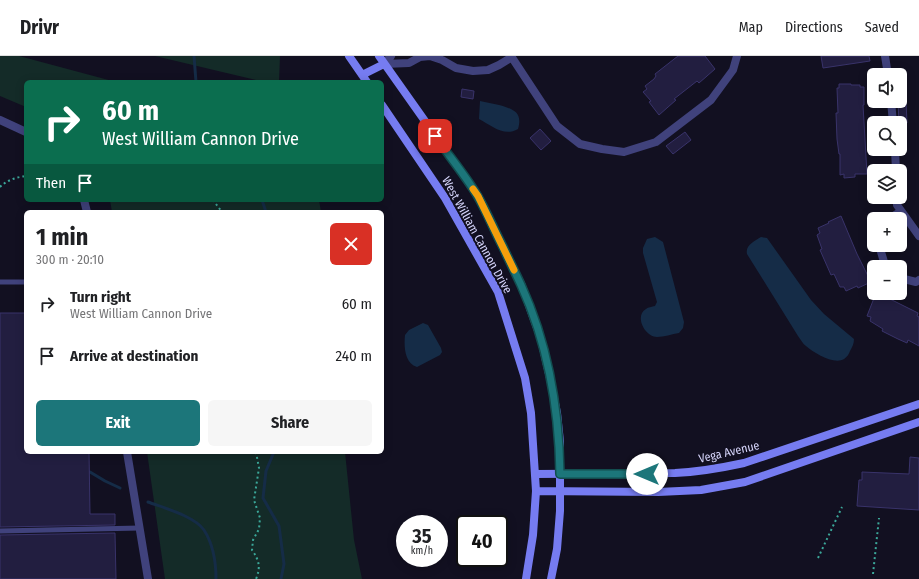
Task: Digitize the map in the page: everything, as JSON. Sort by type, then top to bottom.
[{"type":"main road","points":[[349,56],[364,78],[384,64]]},
{"type":"main road","name":"West William Cannon Drive","points":[[379,56],[478,196],[522,286],[541,339],[550,378],[559,435],[560,511],[557,549],[551,579]]},
{"type":"main road","name":"West William Cannon Drive","points":[[384,108],[445,198],[498,292],[525,378],[531,413],[536,491],[533,535],[526,579]]},
{"type":"main road","name":"Vega Avenue","points":[[535,474],[680,473],[718,469],[744,464],[919,404]]},
{"type":"main road","points":[[536,491],[671,491],[701,490],[725,486],[752,479],[919,422]]},
{"type":"street","points":[[384,64],[391,56]]},
{"type":"street","points":[[384,64],[409,63],[420,57],[430,56],[442,60],[456,68],[473,71],[488,70],[512,57],[557,126],[580,144],[624,152],[656,142],[711,100],[733,70],[737,56]]},
{"type":"street","points":[[885,56],[887,68]]},
{"type":"street","points":[[0,120],[24,131]]},
{"type":"street","points":[[897,204],[919,236]]},
{"type":"street","points":[[907,280],[916,282],[919,280]]},
{"type":"street","points":[[127,454],[148,579]]},
{"type":"lane","points":[[0,282],[24,282]]},
{"type":"lane","points":[[0,531],[140,528]]},
{"type":"path","points":[[0,186],[18,177],[24,176]]},
{"type":"path","points":[[256,454],[259,468],[254,500],[260,518],[259,529],[253,540],[252,550],[258,559],[259,572],[256,579]]},
{"type":"path","points":[[818,558],[842,507]]},
{"type":"path","points":[[873,574],[879,518]]},
{"type":"green space","points":[[0,56],[19,56],[109,80],[24,80],[24,106],[0,96]]},
{"type":"green space","points":[[155,56],[280,56],[279,80],[256,80]]},
{"type":"green space","points":[[110,202],[319,202],[321,210],[112,210]]},
{"type":"green space","points":[[147,454],[345,454],[354,540],[362,579],[165,579]]},
{"type":"water","points":[[480,101],[504,106],[516,112],[519,119],[518,129],[508,132],[498,130],[479,119]]},
{"type":"water","points":[[655,237],[663,242],[684,322],[683,328],[679,333],[662,337],[649,334],[642,326],[641,321],[643,312],[648,308],[655,306],[657,302],[643,253],[643,248],[647,239]]},
{"type":"water","points":[[761,237],[767,238],[811,300],[824,314],[854,339],[849,353],[844,359],[835,360],[819,355],[805,345],[798,336],[747,254],[749,246]]},
{"type":"water","points":[[423,323],[428,325],[442,352],[440,355],[417,367],[407,358],[405,335],[409,330]]},
{"type":"building","points":[[678,56],[705,56],[715,69],[699,83],[697,81],[674,99],[676,100],[659,115],[649,102],[651,101],[643,92],[647,89],[645,86],[656,76],[655,74]]},
{"type":"building","points":[[821,56],[869,56],[870,61],[823,68]]},
{"type":"building","points":[[839,84],[860,85],[860,87],[864,87],[863,105],[867,174],[855,174],[855,177],[844,178],[844,174],[840,175],[840,154],[837,139],[836,113],[838,113],[837,88],[839,88]]},
{"type":"building","points":[[462,89],[474,91],[473,99],[461,97]]},
{"type":"building","points":[[898,108],[906,108],[907,116],[899,116]]},
{"type":"building","points":[[540,129],[551,141],[541,150],[530,138]]},
{"type":"building","points":[[685,132],[691,140],[673,154],[666,146]]},
{"type":"building","points":[[841,216],[867,274],[867,284],[846,291],[844,287],[840,287],[834,274],[831,275],[820,250],[822,249],[817,235],[820,233],[818,228],[829,223],[828,222]]},
{"type":"building","points":[[873,300],[892,300],[918,313],[919,346],[908,340],[907,343],[882,331],[883,329],[870,321],[871,317],[867,316]]},
{"type":"building","points":[[0,313],[24,313],[24,454],[89,454],[90,514],[115,514],[115,525],[0,527]]},
{"type":"building","points":[[910,457],[919,458],[919,510],[857,506],[859,480],[862,480],[862,472],[909,474]]},
{"type":"building","points":[[115,533],[116,579],[0,579],[0,535]]},
{"type":"waterway","points":[[194,56],[196,80]]},
{"type":"waterway","points":[[263,202],[265,210]]},
{"type":"waterway","points":[[273,454],[266,471],[263,498],[279,526],[284,564],[281,579]]},
{"type":"waterway","points":[[90,472],[120,488]]},
{"type":"waterway","points":[[148,502],[186,517],[204,530],[210,541],[216,579]]},
{"type":"slow traffic","points":[[473,189],[478,196],[514,270]]},
{"type":"route","points":[[435,136],[478,196],[522,286],[531,309],[541,339],[557,413],[560,442],[560,474],[647,474]]}]
